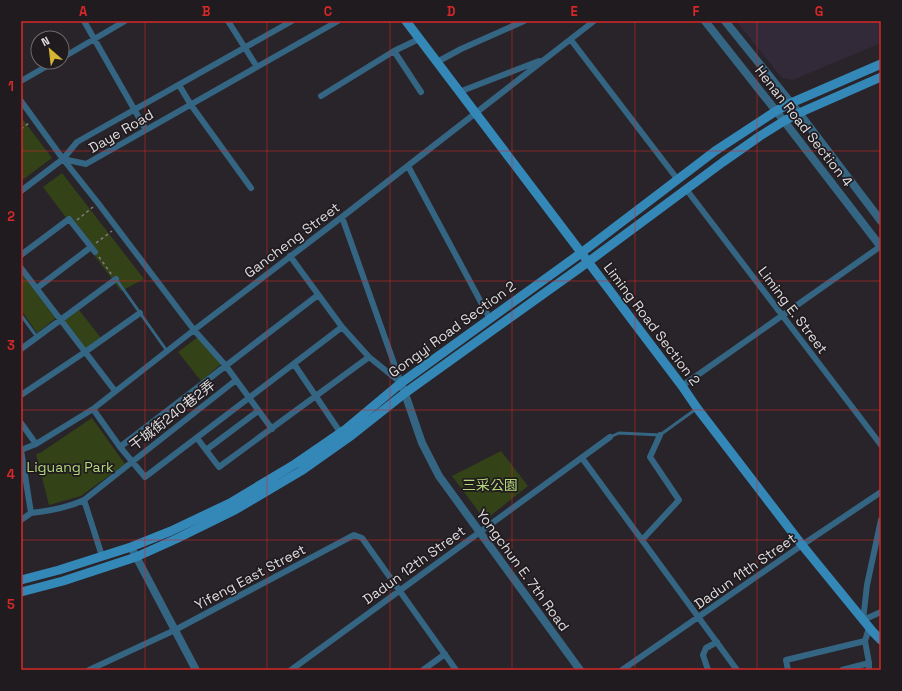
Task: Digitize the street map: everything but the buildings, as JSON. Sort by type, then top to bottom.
[{"type":"main road","name":"Liming Road Section 2","points":[[406,21],[802,545],[869,628],[881,640]]},
{"type":"main road","name":"Gongyi Road Section 2","points":[[21,580],[130,547],[171,531],[230,503],[295,464],[340,432],[402,383],[581,253],[716,151],[790,103],[881,64]]},
{"type":"main road","name":"Gongyi Road Section 2","points":[[21,592],[63,581],[136,557],[176,540],[235,510],[301,471],[352,435],[405,393],[588,262],[723,162],[784,121],[881,77]]},
{"type":"street","points":[[84,21],[146,130]]},
{"type":"street","points":[[70,53],[125,21]]},
{"type":"street","points":[[228,21],[257,67]]},
{"type":"street","name":"Daye Road","points":[[292,21],[77,142],[64,159],[86,164],[338,21]]},
{"type":"street","points":[[437,62],[460,49],[524,21]]},
{"type":"street","name":"Henan Road Section 4","points":[[706,21],[881,246]]},
{"type":"street","name":"Henan Road Section 4","points":[[725,21],[799,113],[881,221]]},
{"type":"street","name":"Gancheng Street","points":[[21,450],[36,444],[93,409],[475,114],[591,22]]},
{"type":"street","points":[[321,96],[394,51],[419,39]]},
{"type":"street","points":[[570,40],[678,180]]},
{"type":"street","points":[[394,51],[421,92]]},
{"type":"street","points":[[459,92],[546,58]]},
{"type":"street","points":[[21,81],[40,70]]},
{"type":"street","points":[[179,85],[191,105],[251,188]]},
{"type":"street","points":[[21,101],[194,330],[226,366],[272,429]]},
{"type":"street","points":[[21,191],[64,159]]},
{"type":"street","points":[[408,166],[490,319]]},
{"type":"street","name":"Liming E. Street","points":[[686,189],[881,446]]},
{"type":"street","name":"Yongchun E. 7th Road","points":[[342,217],[422,443],[439,476],[580,670]]},
{"type":"street","points":[[21,255],[69,219],[93,250],[37,288]]},
{"type":"street","points":[[682,386],[881,246]]},
{"type":"street","points":[[290,256],[342,327],[369,356],[402,383]]},
{"type":"street","points":[[21,268],[115,391]]},
{"type":"street","points":[[21,349],[116,279]]},
{"type":"street","points":[[120,447],[318,295]]},
{"type":"street","points":[[21,395],[86,352],[140,313]]},
{"type":"street","points":[[93,409],[120,447],[145,477],[342,327]]},
{"type":"street","points":[[197,438],[219,467],[369,356]]},
{"type":"street","points":[[294,364],[340,432]]},
{"type":"street","name":"干城街240巷2弄","points":[[31,513],[50,511],[84,500],[236,380]]},
{"type":"street","points":[[206,450],[258,411]]},
{"type":"street","points":[[21,424],[36,444]]},
{"type":"street","points":[[642,540],[680,500],[650,456],[660,435]]},
{"type":"street","name":"Dadun 12th Street","points":[[291,670],[400,592],[479,532],[610,437]]},
{"type":"street","points":[[21,450],[31,513],[21,520]]},
{"type":"street","points":[[582,458],[737,670]]},
{"type":"street","name":"Dadun 11th Street","points":[[622,670],[881,492]]},
{"type":"street","points":[[84,500],[102,556]]},
{"type":"street","points":[[863,620],[867,585],[881,520]]},
{"type":"street","name":"Yifeng East Street","points":[[89,670],[175,630],[354,535],[362,538],[456,670]]},
{"type":"street","points":[[130,547],[196,670]]},
{"type":"street","points":[[863,620],[881,612]]},
{"type":"street","points":[[842,670],[869,667],[865,641],[869,628]]},
{"type":"street","points":[[788,670],[786,660],[865,641]]},
{"type":"street","points":[[708,670],[703,655],[706,648],[717,642]]},
{"type":"street","points":[[423,670],[445,654]]},
{"type":"lane","points":[[116,279],[167,351]]},
{"type":"lane","points":[[21,315],[37,337]]},
{"type":"lane","points":[[610,437],[619,433],[660,435],[697,408]]},
{"type":"path","points":[[21,129],[34,119]]},
{"type":"path","points":[[73,224],[98,203]]},
{"type":"path","points":[[116,227],[93,250],[116,279]]},
{"type":"shaded area","points":[[736,21],[881,21],[881,43],[793,80],[782,78]]},
{"type":"green space","points":[[21,117],[52,158],[21,181]]},
{"type":"green space","points":[[62,173],[144,279],[121,291],[43,187]]},
{"type":"green space","points":[[21,273],[56,318],[37,333],[21,310]]},
{"type":"green space","points":[[79,310],[101,338],[86,350],[64,321]]},
{"type":"green space","points":[[198,337],[221,364],[201,381],[178,352]]},
{"type":"green space","name":"Liguang Park","points":[[92,418],[125,464],[81,496],[49,505],[36,454],[40,453]]},
{"type":"green space","name":"三采公園","points":[[501,451],[528,486],[485,520],[452,476]]}]
